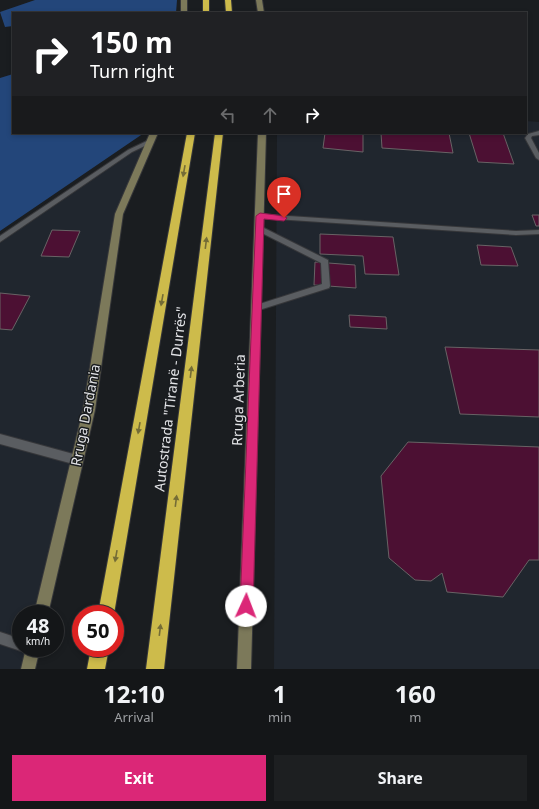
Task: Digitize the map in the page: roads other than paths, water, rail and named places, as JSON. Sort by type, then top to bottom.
[{"type":"highway","points":[[206,0],[206,12]]},
{"type":"highway","points":[[228,0],[229,12]]},
{"type":"highway","name":"Autostrada \"Tiranë - Durrës\"","points":[[108,605],[191,134]]},
{"type":"highway","name":"Autostrada \"Tiranë - Durrës\"","points":[[155,669],[219,134]]},
{"type":"highway","points":[[96,669],[98,657]]},
{"type":"main road","points":[[184,0],[184,12]]},
{"type":"main road","points":[[259,0],[261,12]]},
{"type":"main road","name":"Rruga Dardania","points":[[43,605],[89,410],[119,214],[153,134]]},
{"type":"main road","name":"Rruga Arberia","points":[[244,669],[260,229],[262,134]]},
{"type":"main road","points":[[28,669],[29,657]]},
{"type":"lane","points":[[539,133],[530,135],[528,138],[539,158]]},
{"type":"lane","points":[[0,239],[130,150],[149,142]]},
{"type":"lane","points":[[260,216],[516,233],[539,232]]},
{"type":"lane","points":[[256,308],[326,286],[325,262],[260,229]]},
{"type":"lane","points":[[0,439],[77,460]]},
{"type":"lane","points":[[0,638],[12,642]]}]
